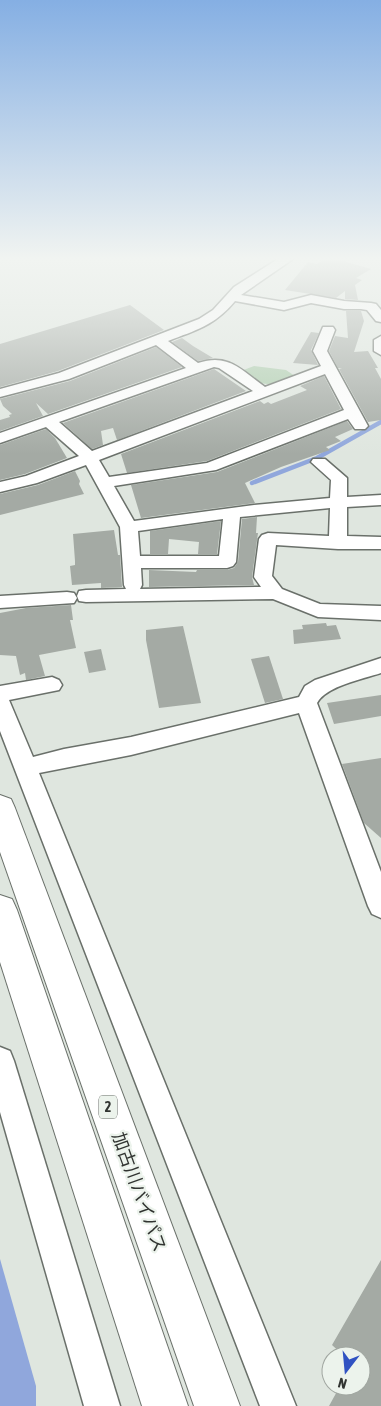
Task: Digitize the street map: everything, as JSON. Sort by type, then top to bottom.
[{"type":"highway","name":"加古川バイパス","points":[[0,808],[216,1406]]},
{"type":"highway","points":[[0,910],[165,1406]]},
{"type":"street","points":[[0,393],[64,376],[202,323]]},
{"type":"street","points":[[328,330],[320,351],[360,426]]},
{"type":"street","points":[[158,340],[197,369]]},
{"type":"street","points":[[381,340],[381,350]]},
{"type":"street","points":[[0,438],[212,363],[222,364],[263,392]]},
{"type":"street","points":[[0,487],[31,480],[328,368]]},
{"type":"street","points":[[104,483],[210,467],[352,412]]},
{"type":"street","points":[[48,421],[90,458],[129,527],[132,585]]},
{"type":"street","points":[[318,462],[339,478],[338,543]]},
{"type":"street","points":[[129,527],[232,512],[340,501],[381,500]]},
{"type":"street","points":[[132,562],[227,562],[232,512]]},
{"type":"street","points":[[275,593],[263,577],[268,539],[338,543],[381,543]]},
{"type":"street","points":[[86,596],[275,593],[318,610],[381,613]]},
{"type":"street","points":[[0,602],[67,598]]},
{"type":"street","points":[[26,768],[64,758],[131,746],[306,703],[312,692],[322,685],[381,665]]},
{"type":"street","points":[[0,694],[52,685]]},
{"type":"street","points":[[0,703],[278,1406]]},
{"type":"street","points":[[306,703],[381,906]]},
{"type":"street","points":[[0,1061],[102,1406]]},
{"type":"green space","points":[[254,366],[286,370],[295,376],[272,384],[262,383],[241,371]]},
{"type":"water","points":[[0,1259],[36,1386],[36,1406],[0,1406]]},
{"type":"building","points":[[71,323],[154,323],[164,330],[58,371],[0,387],[0,344]]},
{"type":"building","points":[[347,323],[363,323],[354,352],[368,351],[378,368],[375,368],[381,379],[381,420],[368,422],[339,369],[342,368],[338,368],[329,351],[335,336],[348,338]]},
{"type":"building","points":[[311,332],[319,333],[311,350],[318,365],[293,363]]},
{"type":"building","points":[[182,338],[213,358],[198,361],[172,342]]},
{"type":"building","points":[[156,347],[182,367],[48,414],[36,403],[43,416],[0,431],[0,420],[10,417],[9,415],[12,414],[3,406],[0,399],[70,381]]},
{"type":"building","points":[[214,369],[246,391],[117,440],[113,428],[101,431],[103,445],[92,449],[63,423]]},
{"type":"building","points":[[324,376],[341,409],[207,461],[127,473],[121,454],[260,401],[264,404],[268,402],[271,404],[307,390],[300,386]]},
{"type":"building","points":[[347,421],[353,429],[335,437],[341,441],[326,447],[330,450],[281,467],[245,483],[255,503],[141,518],[131,485],[217,472]]},
{"type":"building","points":[[46,429],[55,438],[67,458],[25,474],[0,480],[0,445]]},
{"type":"building","points":[[75,471],[84,494],[0,515],[0,494],[38,485]]},
{"type":"building","points":[[257,517],[256,533],[258,533],[252,577],[254,585],[149,587],[149,570],[196,572],[197,570],[227,570],[234,568],[238,562],[242,519]]},
{"type":"building","points":[[221,521],[217,554],[198,554],[199,542],[169,539],[168,554],[150,554],[150,531]]},
{"type":"building","points":[[114,530],[118,555],[120,555],[122,587],[101,588],[101,583],[72,585],[70,566],[75,565],[73,534]]},
{"type":"building","points":[[71,605],[73,620],[70,620],[76,648],[39,655],[45,676],[26,680],[25,673],[20,675],[16,656],[0,655],[0,613],[26,608]]},
{"type":"building","points":[[326,623],[327,626],[336,625],[341,639],[294,644],[293,630],[303,629],[302,625]]},
{"type":"building","points":[[183,626],[201,703],[159,708],[146,640],[146,630]]},
{"type":"building","points":[[101,649],[106,670],[89,673],[84,652]]},
{"type":"building","points":[[269,656],[283,699],[265,703],[251,659]]},
{"type":"building","points":[[381,695],[381,716],[334,724],[327,703]]},
{"type":"building","points":[[381,758],[381,838],[364,823],[342,764]]},
{"type":"building","points":[[381,1260],[381,1406],[329,1406],[334,1396],[371,1396],[371,1346],[332,1345]]},
{"type":"waterway","points":[[252,483],[317,458],[381,422]]}]
